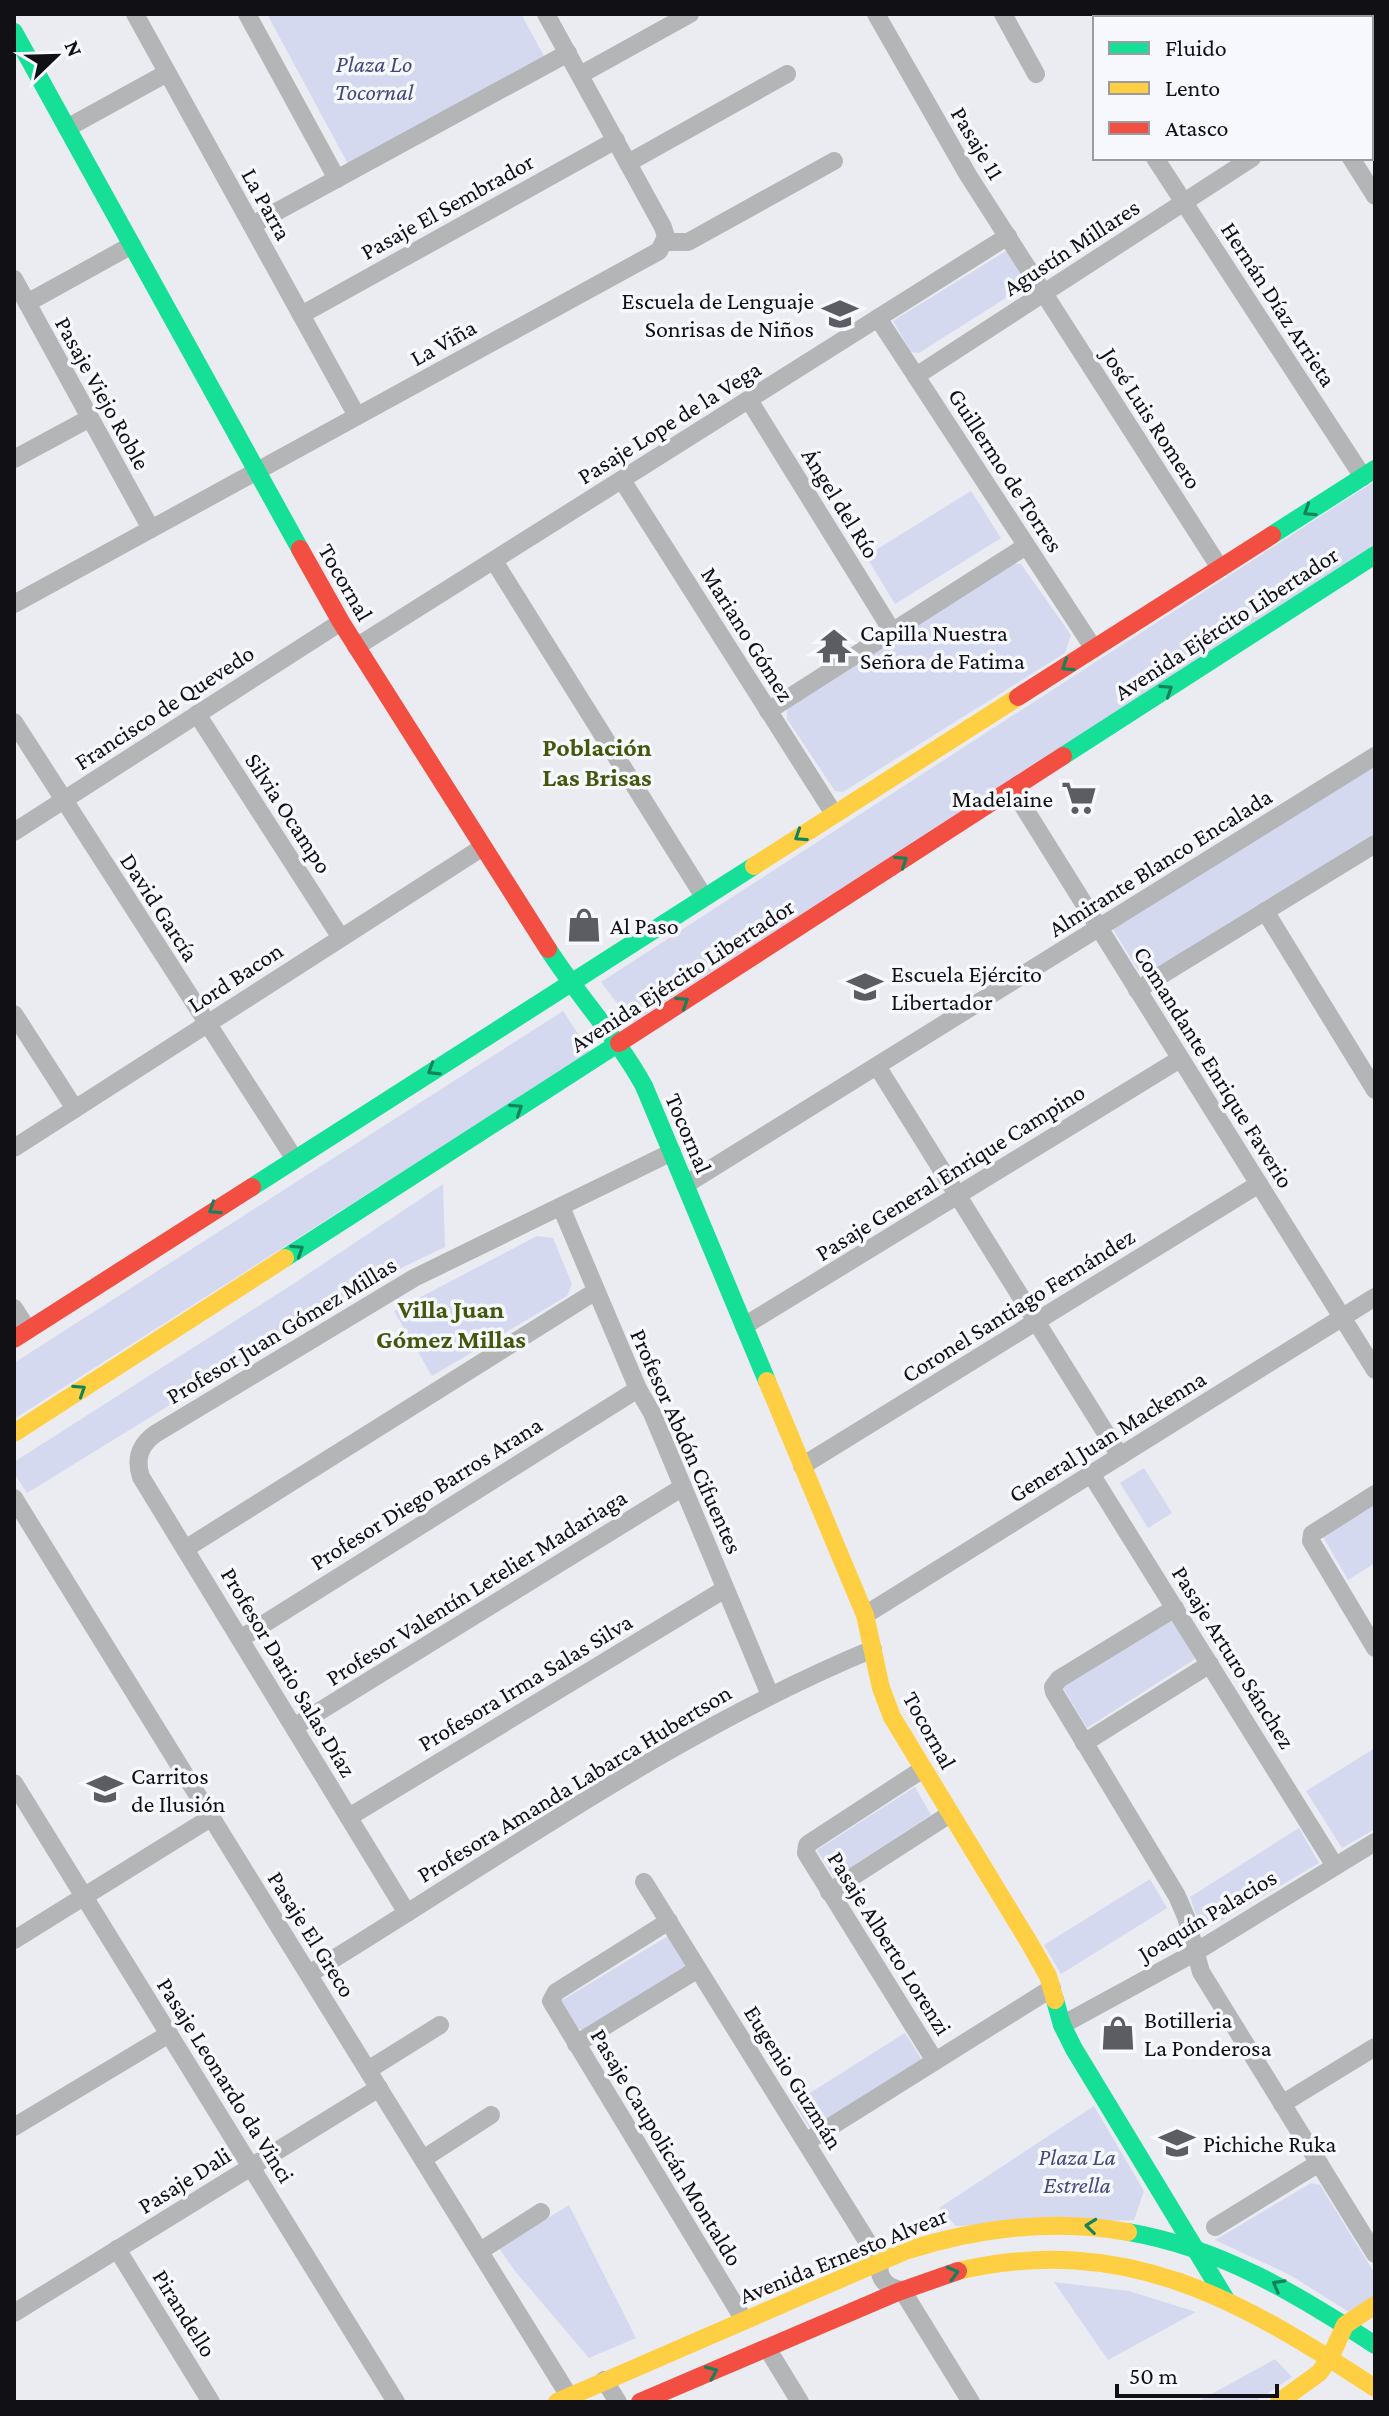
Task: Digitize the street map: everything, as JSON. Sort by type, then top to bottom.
[{"type":"main road","name":"Tocornal","points":[[14,32],[341,622],[570,983],[618,1045],[644,1086],[865,1615],[886,1703],[1030,1944],[1052,1988],[1062,2025],[1074,2049],[1225,2298]]},
{"type":"main road","name":"Avenida Ejército Libertador","points":[[21,1334],[1369,473]]},
{"type":"main road","name":"Avenida Ejército Libertador","points":[[14,1433],[1375,555]]},
{"type":"main road","points":[[1141,2234],[1155,2216],[1159,2197],[1157,2187]]},
{"type":"main road","name":"Avenida Ernesto Alvear","points":[[563,2399],[931,2241],[992,2228],[1062,2224],[1141,2234],[1195,2248],[1264,2277],[1375,2345]]},
{"type":"main road","points":[[640,2402],[939,2276],[979,2266],[1038,2260],[1069,2260],[1132,2269],[1195,2286],[1225,2298],[1330,2358],[1375,2388]]},
{"type":"main road","points":[[1279,2402],[1311,2380],[1330,2358],[1345,2325],[1375,2305]]},
{"type":"street","name":"La Parra","points":[[135,14],[357,416]]},
{"type":"street","points":[[247,14],[337,179]]},
{"type":"street","points":[[546,14],[663,227],[665,242],[688,242],[834,161]]},
{"type":"street","points":[[580,75],[690,14]]},
{"type":"street","name":"Pasaje 11","points":[[876,14],[968,175],[1044,293]]},
{"type":"street","points":[[1003,14],[1036,74]]},
{"type":"street","points":[[252,225],[568,53]]},
{"type":"street","points":[[67,128],[167,73]]},
{"type":"street","points":[[628,163],[787,74]]},
{"type":"street","name":"Pasaje El Sembrador","points":[[301,315],[616,140]]},
{"type":"street","name":"Hernán Díaz Arrieta","points":[[1156,160],[1369,473]]},
{"type":"street","name":"Agustín Millares","points":[[916,376],[1249,160]]},
{"type":"street","points":[[1352,160],[1375,196]]},
{"type":"street","name":"Pasaje Lope de la Vega","points":[[356,647],[1008,236]]},
{"type":"street","name":"La Viña","points":[[14,604],[659,251],[665,242]]},
{"type":"street","points":[[27,303],[132,245]]},
{"type":"street","name":"Pasaje Viejo Roble","points":[[14,279],[151,529]]},
{"type":"street","name":"José Luis Romero","points":[[1044,293],[1220,568]]},
{"type":"street","name":"Guillermo de Torres","points":[[878,318],[1094,649]]},
{"type":"street","name":"Ángel del Río","points":[[749,400],[892,631]]},
{"type":"street","points":[[14,459],[90,418]]},
{"type":"street","name":"Mariano Gómez","points":[[622,480],[834,814]]},
{"type":"street","points":[[768,711],[1026,546]]},
{"type":"street","points":[[494,561],[704,897]]},
{"type":"street","name":"Francisco de Quevedo","points":[[14,832],[341,622]]},
{"type":"street","name":"Silvia Ocampo","points":[[197,714],[341,938]]},
{"type":"street","name":"David García","points":[[14,722],[294,1158]]},
{"type":"street","name":"Almirante Blanco Encalada","points":[[685,1185],[1375,756]]},
{"type":"street","name":"Comandante Enrique Faverio","points":[[1013,790],[1375,1370]]},
{"type":"street","points":[[1137,990],[1375,844]]},
{"type":"street","name":"Lord Bacon","points":[[14,1148],[483,847]]},
{"type":"street","points":[[1265,911],[1375,1090]]},
{"type":"street","points":[[14,1014],[75,1109]]},
{"type":"street","name":"Pasaje General Enrique Campino","points":[[744,1326],[1180,1059]]},
{"type":"street","points":[[877,1066],[1120,1456]]},
{"type":"street","name":"Profesor Juan Gómez Millas","points":[[139,1454],[155,1434],[379,1298],[448,1260],[672,1152]]},
{"type":"street","name":"Coronel Santiago Fernández","points":[[802,1466],[1259,1184]]},
{"type":"street","name":"Profesor Abdón Cifuentes","points":[[561,1207],[638,1389],[652,1413],[770,1695]]},
{"type":"street","points":[[185,1549],[596,1291]]},
{"type":"street","name":"General Juan Mackenna","points":[[865,1615],[1375,1297]]},
{"type":"street","points":[[14,1308],[21,1334]]},
{"type":"street","name":"Profesor Diego Barros Arana","points":[[240,1639],[638,1389]]},
{"type":"street","name":"Profesor Dario Salas Díaz","points":[[139,1454],[141,1477],[407,1913]]},
{"type":"street","name":"Pasaje Arturo Sánchez","points":[[1091,1474],[1335,1866]]},
{"type":"street","name":"Profesor Valentín Letelier Madariaga","points":[[294,1727],[683,1487]]},
{"type":"street","points":[[1375,1494],[1311,1537],[1312,1545],[1375,1648]]},
{"type":"street","name":"Pasaje El Greco","points":[[14,1498],[480,2251],[563,2399]]},
{"type":"street","name":"Profesora Irma Salas Silva","points":[[349,1817],[725,1589]]},
{"type":"street","points":[[1175,1608],[1059,1679],[1053,1687],[1055,1696],[1177,1896],[1201,1972],[1375,2254]]},
{"type":"street","name":"Profesora Amanda Labarca Hubertson","points":[[309,1974],[644,1765],[770,1695],[873,1649]]},
{"type":"street","points":[[1084,1743],[1210,1664]]},
{"type":"street","name":"Pasaje Alberto Lorenzi","points":[[923,1769],[811,1842],[806,1850],[807,1857],[935,2061]]},
{"type":"street","name":"Pasaje Leonardo da Vinci","points":[[14,1783],[396,2402]]},
{"type":"street","points":[[829,1892],[950,1814]]},
{"type":"street","points":[[14,1940],[212,1817]]},
{"type":"street","name":"Joaquín Palacios","points":[[1062,2025],[1194,1953],[1375,1842]]},
{"type":"street","name":"Eugenio Guzmán","points":[[644,1882],[880,2262],[882,2279],[894,2289],[902,2290]]},
{"type":"street","name":"Pasaje Caupolicán Montaldo","points":[[669,1921],[556,1992],[551,1997],[552,2004],[744,2320]]},
{"type":"street","points":[[576,2044],[698,1969]]},
{"type":"street","points":[[806,2142],[1052,1988]]},
{"type":"street","points":[[368,2070],[440,2025]]},
{"type":"street","points":[[14,2127],[169,2034]]},
{"type":"street","points":[[1282,2104],[1375,2047]]},
{"type":"street","name":"Pasaje Dali","points":[[14,2313],[379,2088]]},
{"type":"street","points":[[423,2159],[491,2115]]},
{"type":"street","points":[[1215,2227],[1319,2163]]},
{"type":"street","points":[[480,2251],[541,2212]]},
{"type":"street","name":"Pirandello","points":[[117,2249],[211,2402]]},
{"type":"street","points":[[902,2290],[971,2402]]},
{"type":"street","points":[[767,2348],[800,2402]]},
{"type":"street","points":[[604,2380],[618,2402]]},
{"type":"green space","name":"Plaza Lo Tocornal","points":[[267,14],[521,14],[544,56],[348,164]]},
{"type":"green space","points":[[1006,251],[1027,281],[1023,287],[919,353],[911,352],[893,321]]},
{"type":"green space","points":[[1375,481],[1375,546],[632,1023],[601,982]]},
{"type":"green space","points":[[971,491],[1001,538],[895,604],[866,556]]},
{"type":"green space","points":[[1009,563],[1021,564],[1071,635],[1065,653],[843,792],[835,791],[787,719],[787,707]]},
{"type":"green space","points":[[1375,765],[1375,833],[1149,975],[1138,970],[1113,929]]},
{"type":"green space","points":[[563,1011],[590,1052],[14,1419],[14,1363]]},
{"type":"green space","points":[[443,1184],[445,1247],[360,1288],[27,1493],[14,1473],[14,1462]]},
{"type":"green space","name":"Villa Juan Gómez Millas","points":[[537,1236],[553,1238],[572,1284],[567,1296],[432,1376],[394,1311]]},
{"type":"green space","points":[[1144,1468],[1172,1513],[1148,1528],[1120,1483]]},
{"type":"green space","points":[[1375,1503],[1375,1563],[1348,1580],[1322,1535]]},
{"type":"green space","points":[[1173,1619],[1195,1659],[1087,1728],[1062,1686]]},
{"type":"green space","points":[[1375,1748],[1375,1829],[1342,1848],[1306,1791]]},
{"type":"green space","points":[[915,1787],[931,1815],[834,1878],[817,1850]]},
{"type":"green space","points":[[1299,1828],[1319,1863],[1202,1932],[1190,1897]]},
{"type":"green space","points":[[1150,1879],[1167,1908],[1061,1974],[1044,1945]]},
{"type":"green space","points":[[668,1936],[688,1968],[585,2030],[576,2028],[561,2001]]},
{"type":"green space","points":[[905,2033],[922,2060],[811,2130],[794,2103]]},
{"type":"green space","name":"Plaza La Estrella","points":[[1094,2106],[1144,2191],[1134,2220],[956,2226],[939,2208]]},
{"type":"green space","points":[[1311,2183],[1320,2185],[1375,2274],[1375,2296],[1349,2312],[1290,2275],[1215,2240]]},
{"type":"green space","points":[[569,2205],[636,2338],[589,2358],[499,2248]]},
{"type":"green space","points":[[1054,2282],[1129,2291],[1196,2312],[1108,2360]]},
{"type":"green space","points":[[1275,2359],[1292,2377],[1255,2402],[1197,2402]]},
{"type":"building","name":"Al Paso","points":[[585,909],[599,931],[584,940],[570,918]]},
{"type":"traffic: fast","points":[[14,32],[300,549]]},
{"type":"traffic: fast","points":[[1272,535],[1375,469]]},
{"type":"traffic: fast","points":[[1063,756],[1375,555]]},
{"type":"traffic: fast","points":[[252,1187],[754,866]]},
{"type":"traffic: fast","points":[[548,949],[644,1086],[767,1381]]},
{"type":"traffic: fast","points":[[285,1258],[619,1043]]},
{"type":"traffic: fast","points":[[1055,2000],[1062,2025],[1074,2049],[1225,2298]]},
{"type":"traffic: fast","points":[[1128,2232],[1195,2249],[1257,2275],[1375,2345]]},
{"type":"traffic: slow","points":[[754,866],[1018,697]]},
{"type":"traffic: slow","points":[[14,1433],[285,1258]]},
{"type":"traffic: slow","points":[[767,1381],[865,1615],[881,1688],[892,1717],[1030,1944],[1048,1976],[1055,2000]]},
{"type":"traffic: slow","points":[[557,2402],[905,2251],[960,2236],[1015,2228],[1071,2226],[1128,2232]]},
{"type":"traffic: slow","points":[[958,2271],[1018,2261],[1075,2260],[1128,2268],[1179,2282],[1277,2327],[1375,2388]]},
{"type":"traffic: slow","points":[[1279,2402],[1319,2373],[1330,2358],[1345,2325],[1375,2305]]},
{"type":"traffic: jam","points":[[1018,697],[1272,535]]},
{"type":"traffic: jam","points":[[300,549],[341,622],[548,949]]},
{"type":"traffic: jam","points":[[619,1043],[1063,756]]},
{"type":"traffic: jam","points":[[14,1339],[252,1187]]},
{"type":"traffic: jam","points":[[640,2402],[898,2292],[958,2271]]},
{"type":"place","name":"Escuela de Lenguaje Sonrisas de Niños","points":[[840,314]]},
{"type":"place","name":"Capilla Nuestra Señora de Fatima","points":[[834,646]]},
{"type":"place","name":"Madelaine","points":[[1079,798]]},
{"type":"place","name":"Al Paso","points":[[584,925]]},
{"type":"place","name":"Escuela Ejército Libertador","points":[[865,987]]},
{"type":"place","name":"Carritos de Ilusión","points":[[105,1789]]},
{"type":"place","name":"Botilleria La Ponderosa","points":[[1118,2033]]},
{"type":"place","name":"Pichiche Ruka","points":[[1177,2143]]},
{"type":"district","name":"Población Las Brisas","points":[[597,762]]},
{"type":"district","name":"Villa Juan Gómez Millas","points":[[451,1324]]}]
